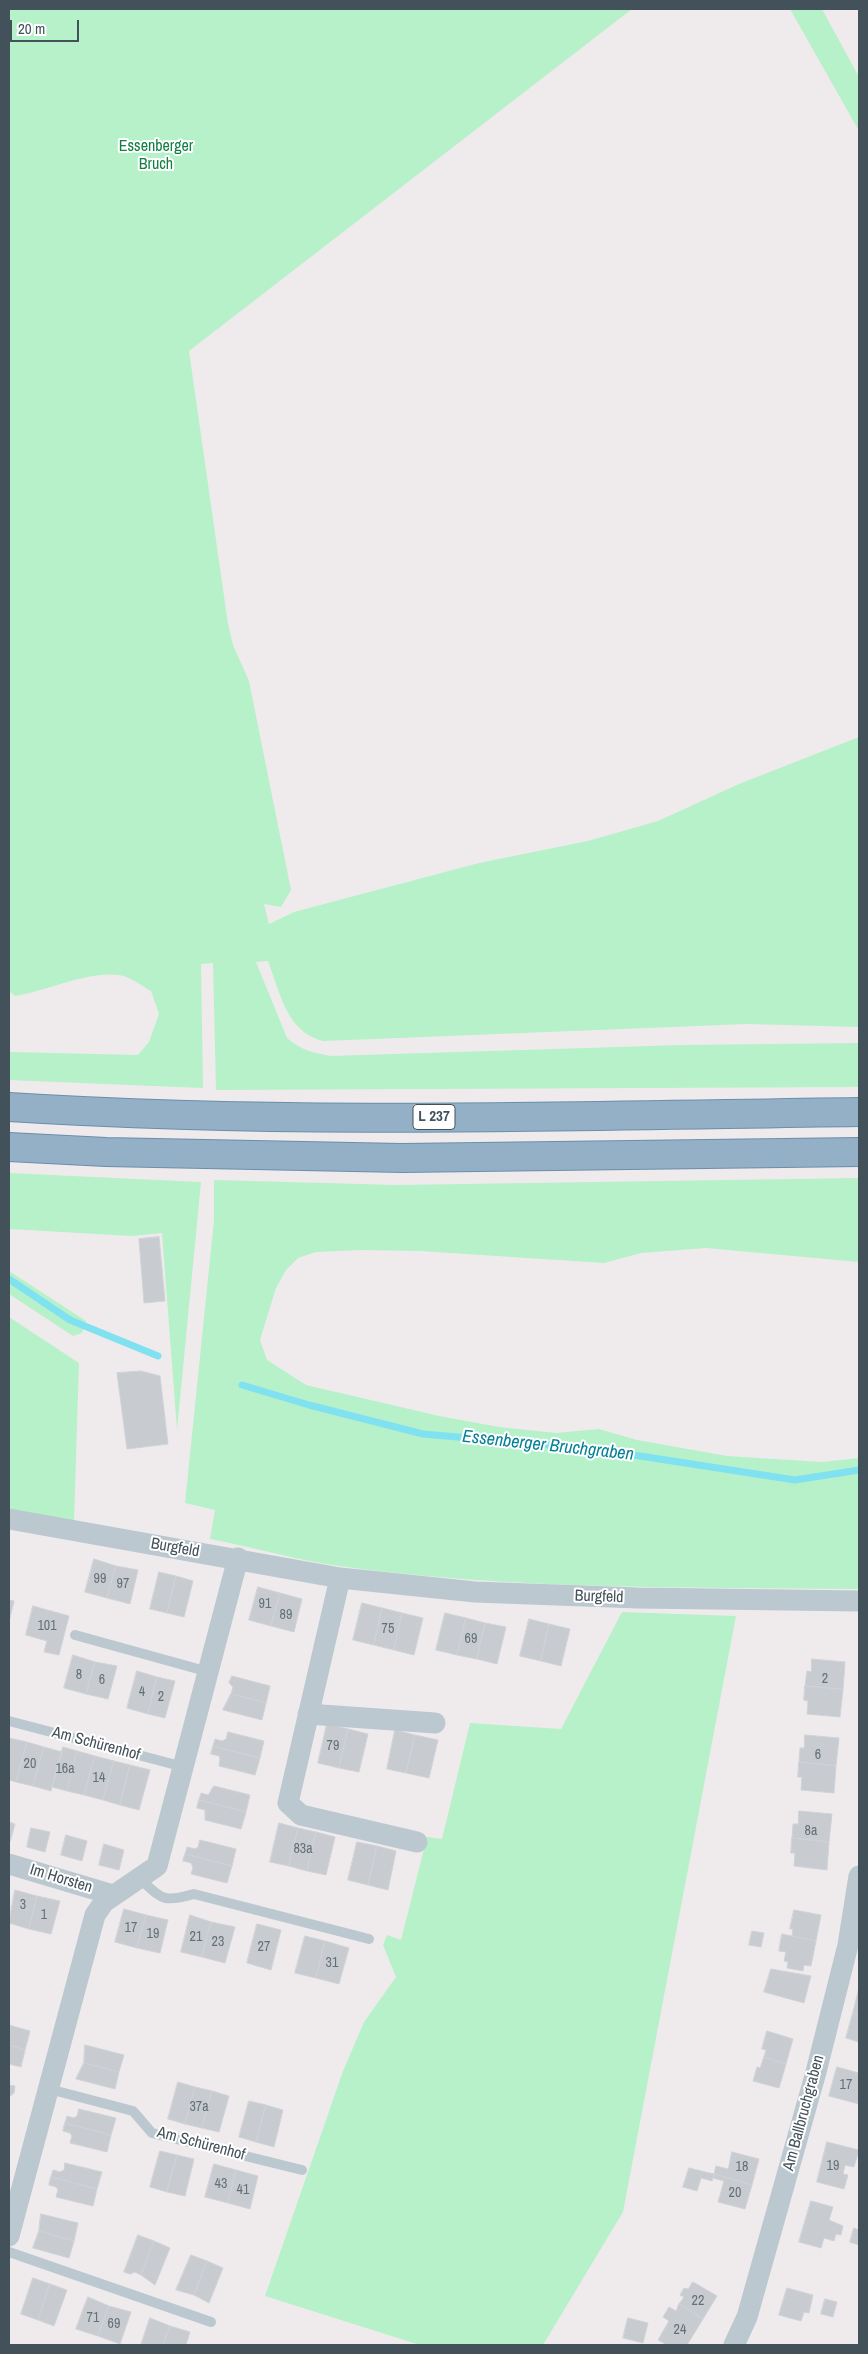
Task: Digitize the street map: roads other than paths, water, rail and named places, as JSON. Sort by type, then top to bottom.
[{"type":"highway","name":"L 237","points":[[9,1108],[238,1117],[395,1118],[859,1112]]},
{"type":"highway","points":[[9,1147],[106,1152],[402,1158],[859,1152]]},
{"type":"street","name":"Burgfeld","points":[[9,1519],[238,1558],[340,1578],[475,1592],[638,1598],[859,1601]]},
{"type":"street","points":[[9,2236],[50,2089],[95,1915],[104,1902],[157,1866],[238,1558]]},
{"type":"street","points":[[340,1578],[288,1803],[301,1815],[417,1842]]},
{"type":"street","points":[[308,1714],[435,1723]]},
{"type":"street","name":"Im Horsten","points":[[9,1864],[113,1895]]},
{"type":"street","name":"Am Ballbruchgraben","points":[[742,2343],[747,2317],[816,2072],[848,1945],[859,1876]]},
{"type":"lane","points":[[75,1634],[209,1672]]},
{"type":"lane","name":"Am Schürenhof","points":[[9,1721],[184,1768]]},
{"type":"lane","points":[[139,1878],[159,1897],[172,1900],[194,1894],[369,1939]]},
{"type":"lane","name":"Am Schürenhof","points":[[50,2089],[133,2112],[152,2133],[302,2170]]},
{"type":"lane","points":[[9,2252],[211,2322]]},
{"type":"waterway","name":"Essenberger Bruchgraben","points":[[9,1279],[70,1320],[158,1356]]},
{"type":"waterway","name":"Essenberger Bruchgraben","points":[[242,1385],[309,1405],[423,1434],[595,1449],[795,1480],[859,1470]]},
{"type":"park label","name":"Essenberger Bruch","points":[[156,156]]}]
